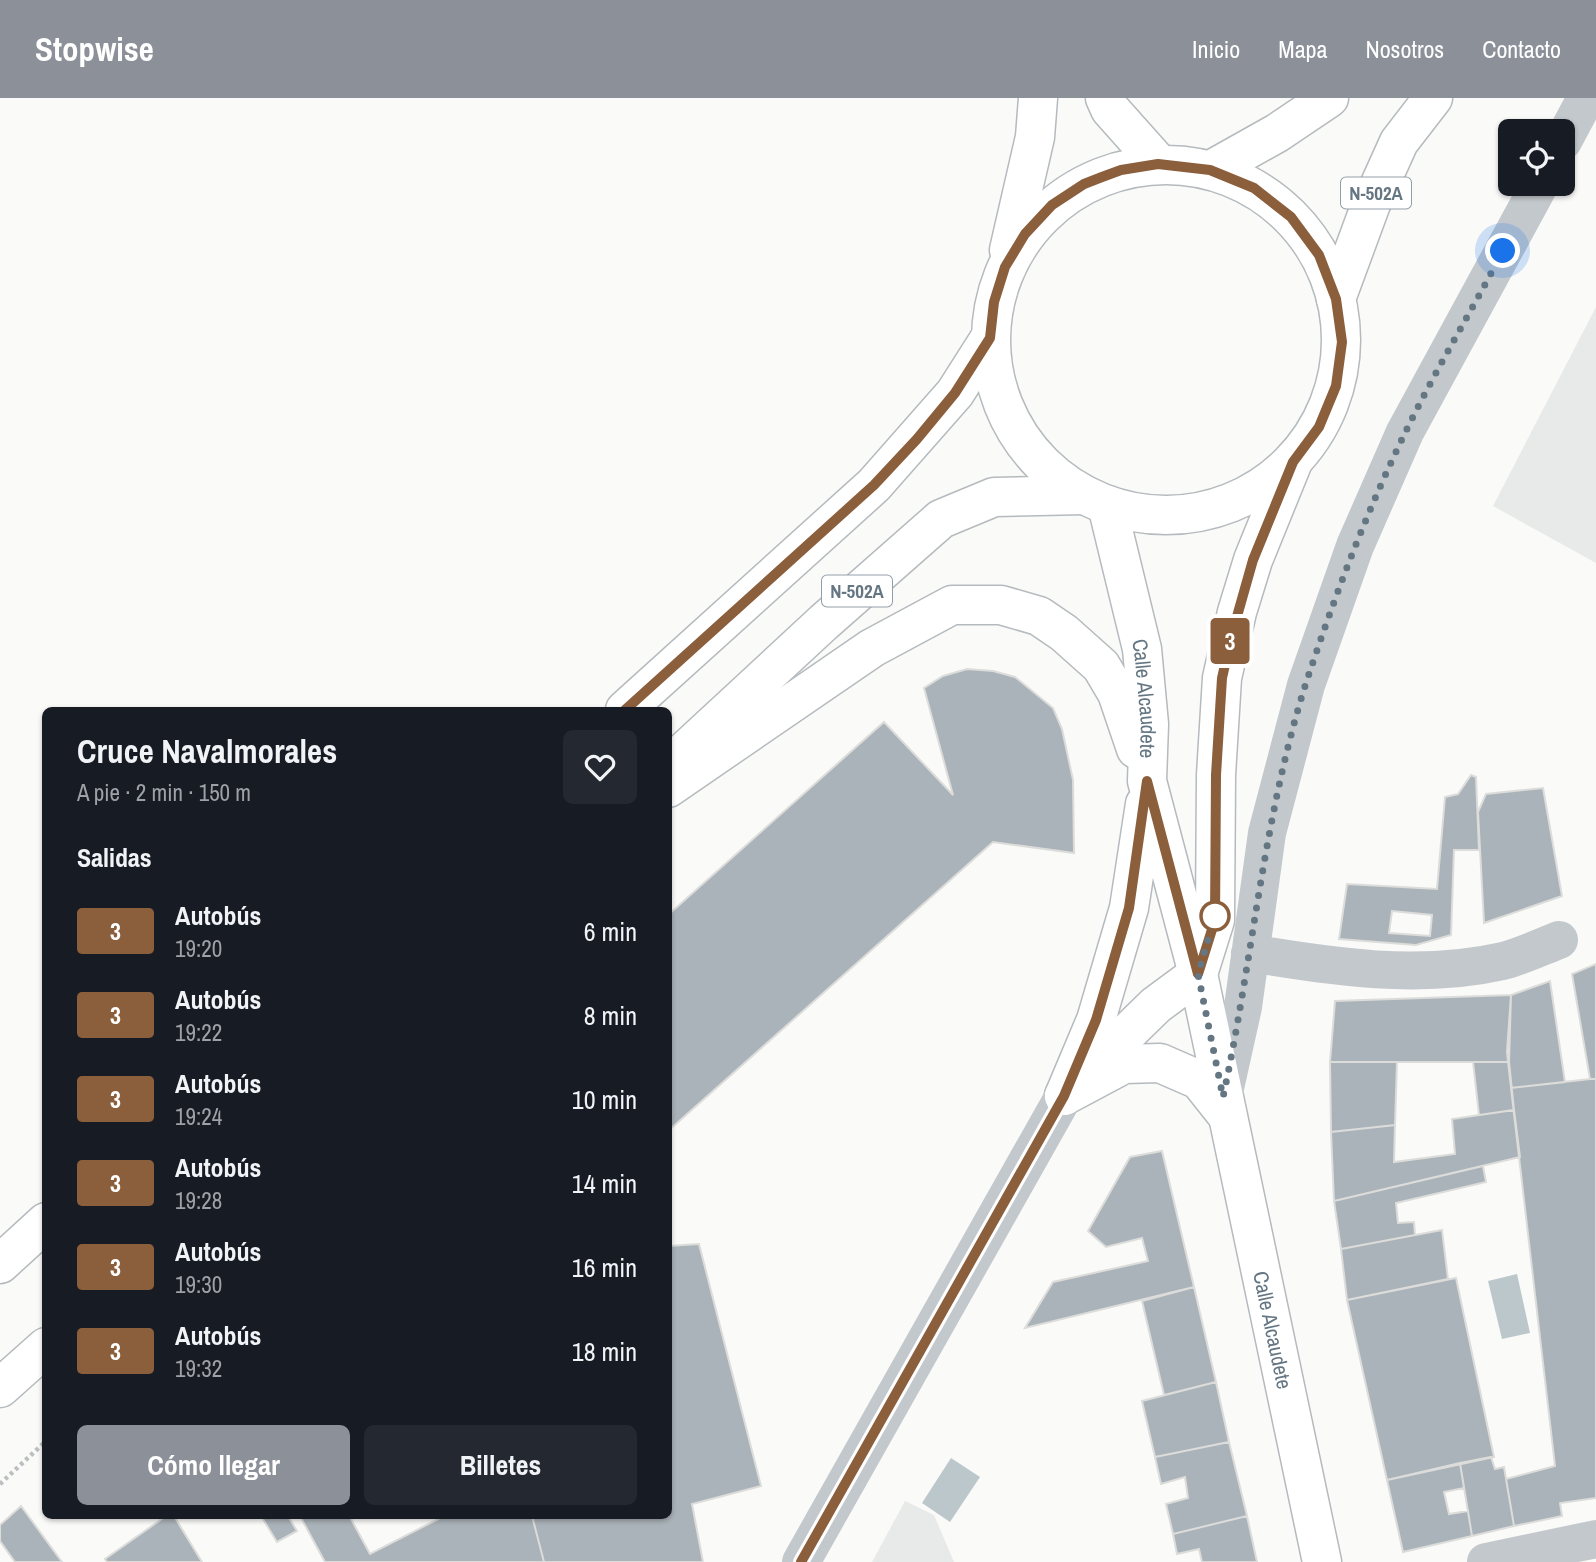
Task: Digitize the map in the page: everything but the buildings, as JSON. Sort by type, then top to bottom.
[{"type":"main road","points":[[1005,267],[1035,137],[1038,98]]},
{"type":"main road","points":[[1105,98],[1110,109],[1158,164]]},
{"type":"main road","points":[[1210,170],[1277,133],[1329,98]]},
{"type":"main road","name":"N-502A","points":[[1336,299],[1371,204],[1399,142],[1433,98]]},
{"type":"main road","name":"N-502A","points":[[672,763],[824,622],[941,519],[994,497],[1096,500],[1146,514],[1200,511],[1226,505],[1262,487],[1293,462],[1319,427],[1336,386],[1342,342],[1336,299],[1319,255],[1291,217],[1254,188],[1210,170],[1158,164],[1108,175],[1084,184],[1052,205],[1025,234],[1005,267],[994,302],[990,338],[996,385],[1014,430],[1045,468],[1096,500]]},
{"type":"main road","name":"N-502A","points":[[628,707],[874,485],[955,393],[990,338]]},
{"type":"main road","name":"Calle Alcaudete","points":[[1198,974],[1215,920],[1216,775],[1222,678],[1237,612],[1253,560],[1293,462]]},
{"type":"main road","name":"Calle Alcaudete","points":[[1096,500],[1142,649],[1149,724],[1147,781],[1198,974],[1322,1562]]},
{"type":"main road","points":[[672,785],[872,648],[952,605],[1001,605],[1039,616],[1064,633],[1101,666],[1117,693],[1147,781],[1129,908],[1096,1020],[1064,1096]]},
{"type":"main road","points":[[1064,1096],[1119,1037],[1198,974]]},
{"type":"main road","points":[[1064,1096],[1124,1064],[1160,1063],[1199,1080],[1225,1107]]},
{"type":"main road","points":[[0,1264],[42,1226]]},
{"type":"main road","points":[[0,1388],[42,1351]]},
{"type":"street","points":[[1575,119],[1586,98]]},
{"type":"street","name":"Calle Alcaudete","points":[[1225,1107],[1243,1007],[1268,833],[1306,685],[1356,546],[1405,432],[1533,196]]},
{"type":"street","points":[[1250,953],[1336,967],[1422,971],[1504,961],[1559,940]]},
{"type":"street","points":[[801,1562],[1064,1096]]},
{"type":"street","points":[[1486,1562],[1596,1539]]},
{"type":"path","points":[[0,1484],[42,1445]]},
{"type":"shaded area","points":[[1596,307],[1596,563],[1493,506]]},
{"type":"shaded area","points":[[1517,1274],[1530,1333],[1502,1339],[1488,1281]]},
{"type":"shaded area","points":[[951,1458],[980,1477],[950,1522],[922,1503]]},
{"type":"shaded area","points":[[905,1501],[934,1515],[954,1562],[872,1562]]},
{"type":"bus line","name":"3","points":[[628,707],[874,485],[917,439],[955,393],[990,338],[994,302],[1005,267],[1025,234],[1052,205],[1084,184],[1121,170],[1158,164],[1210,170],[1254,188],[1291,217],[1319,255],[1336,299],[1342,342],[1336,386],[1319,427],[1293,462],[1253,560],[1237,612],[1222,678],[1216,775],[1215,920],[1198,974],[1147,781],[1129,908],[1096,1020],[1064,1096],[801,1562]]},
{"type":"route","points":[[1215,916],[1198,974],[1223,1097],[1243,1007],[1268,833],[1306,685],[1356,546],[1405,432],[1503,251]]}]
